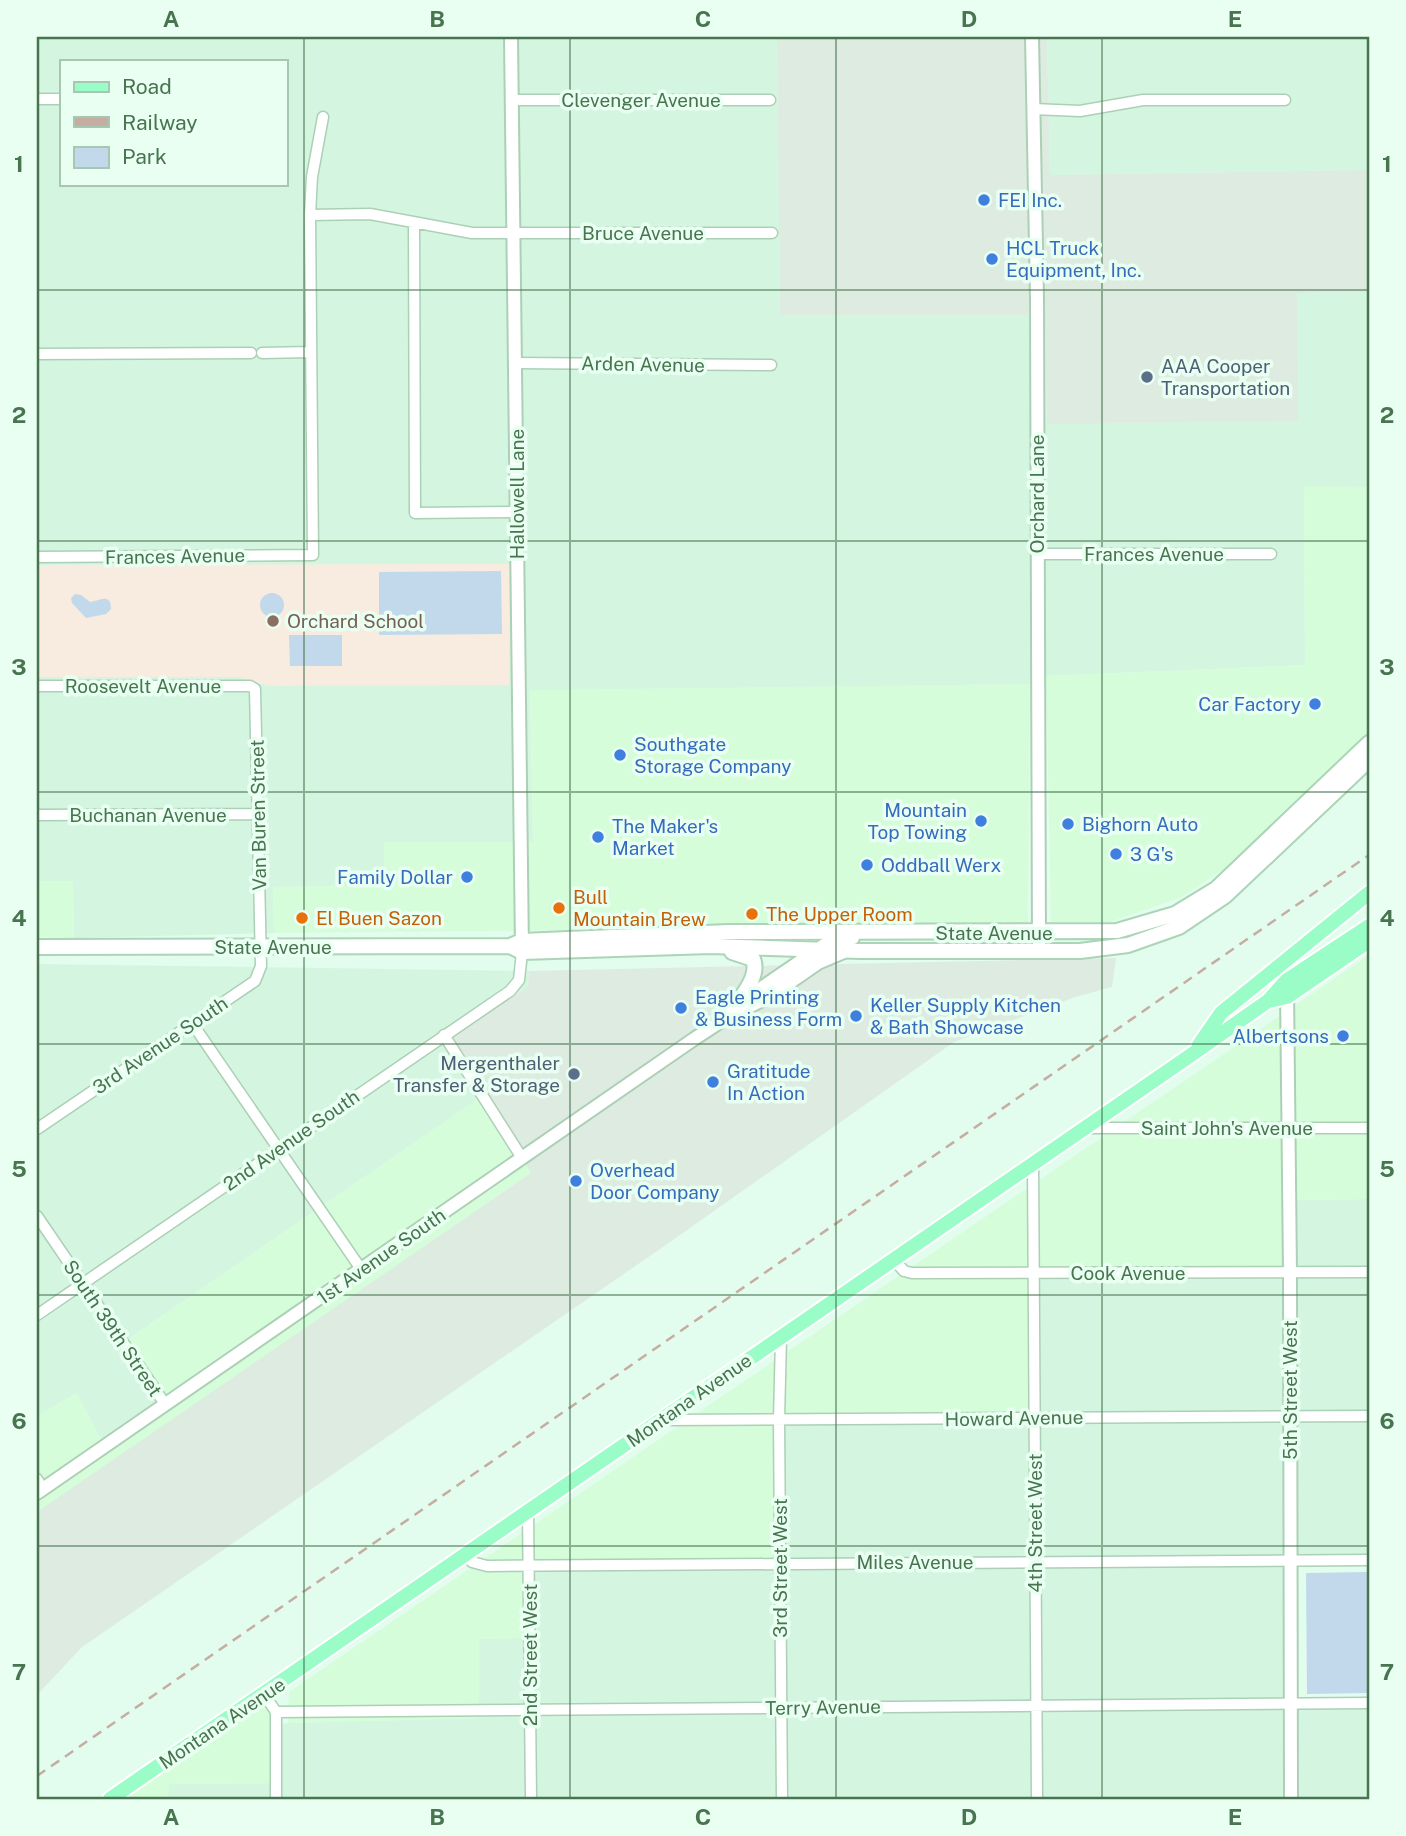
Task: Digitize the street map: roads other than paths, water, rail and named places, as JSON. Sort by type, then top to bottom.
[{"type":"main road","name":"State Avenue","points":[[518,946],[728,932],[1117,931],[1156,921],[1197,902],[1232,876],[1369,743]]},
{"type":"main road","name":"State Avenue","points":[[37,947],[518,946],[852,951],[1098,950],[1128,945],[1167,932],[1195,918],[1242,882],[1278,844],[1369,760]]},
{"type":"main road","points":[[1191,1055],[1221,1013],[1369,893]]},
{"type":"main road","points":[[1339,918],[1369,901]]},
{"type":"main road","name":"Montana Avenue","points":[[110,1799],[1191,1055],[1268,1001],[1287,980],[1369,926]]},
{"type":"main road","name":"Montana Avenue","points":[[1268,1001],[1287,997],[1367,943]]},
{"type":"main road","points":[[711,947],[747,956],[755,962],[752,978],[726,1018]]},
{"type":"street","name":"Hallowell Lane","points":[[511,37],[516,363],[518,946]]},
{"type":"street","name":"Orchard Lane","points":[[1032,37],[1039,951]]},
{"type":"street","points":[[37,99],[60,99]]},
{"type":"street","name":"Clevenger Avenue","points":[[512,100],[770,100]]},
{"type":"street","points":[[1033,109],[1080,111],[1143,100],[1284,100]]},
{"type":"street","points":[[37,354],[310,352],[312,177],[323,117]]},
{"type":"street","name":"Bruce Avenue","points":[[310,215],[370,214],[472,233],[772,233]]},
{"type":"street","points":[[414,223],[415,513],[517,512]]},
{"type":"street","name":"Frances Avenue","points":[[37,557],[313,555],[310,352]]},
{"type":"street","name":"Arden Avenue","points":[[516,363],[771,365]]},
{"type":"street","name":"Frances Avenue","points":[[1037,554],[1270,554]]},
{"type":"street","name":"Roosevelt Avenue","points":[[37,686],[250,686]]},
{"type":"street","name":"Van Buren Street","points":[[250,686],[255,689],[256,694],[261,947]]},
{"type":"street","name":"Buchanan Avenue","points":[[37,814],[259,814]]},
{"type":"street","name":"1st Avenue South","points":[[39,1487],[165,1404],[726,1018],[757,991],[816,950],[838,939],[948,933]]},
{"type":"street","name":"2nd Avenue South","points":[[37,1315],[510,991],[519,980],[518,946]]},
{"type":"street","name":"3rd Avenue South","points":[[37,1129],[255,981],[261,966],[261,947]]},
{"type":"street","name":"1st Avenue South","points":[[726,1018],[769,997],[831,956],[852,951]]},
{"type":"street","name":"5th Street West","points":[[1287,980],[1291,1799]]},
{"type":"street","points":[[192,1023],[361,1269]]},
{"type":"street","points":[[444,1035],[522,1158]]},
{"type":"street","name":"Saint John's Avenue","points":[[1085,1128],[1369,1128]]},
{"type":"street","name":"4th Street West","points":[[1033,1163],[1037,1799]]},
{"type":"street","name":"South 39th Street","points":[[37,1216],[165,1404]]},
{"type":"street","name":"Cook Avenue","points":[[893,1259],[904,1271],[912,1273],[1369,1272]]},
{"type":"street","name":"3rd Street West","points":[[781,1337],[779,1420],[782,1799]]},
{"type":"street","name":"Howard Avenue","points":[[660,1420],[1369,1416]]},
{"type":"street","name":"2nd Street West","points":[[528,1511],[531,1799]]},
{"type":"street","name":"Miles Avenue","points":[[465,1555],[479,1565],[529,1566],[780,1562],[1369,1560]]},
{"type":"street","points":[[264,1694],[276,1712],[276,1799]]},
{"type":"street","name":"Terry Avenue","points":[[276,1712],[1369,1703]]},
{"type":"railway","points":[[37,1776],[1369,855]]},
{"type":"place","name":"FEI Inc.","points":[[984,200]]},
{"type":"place","name":"HCL Truck Equipment, Inc.","points":[[992,259]]},
{"type":"place","name":"AAA Cooper Transportation","points":[[1147,377]]},
{"type":"place","name":"Orchard School","points":[[273,621]]},
{"type":"place","name":"Car Factory","points":[[1315,704]]},
{"type":"place","name":"Southgate Storage Company","points":[[620,755]]},
{"type":"place","name":"Mountain Top Towing","points":[[981,821]]},
{"type":"place","name":"Bighorn Auto","points":[[1068,824]]},
{"type":"place","name":"The Maker's Market","points":[[598,837]]},
{"type":"place","name":"3 G's","points":[[1116,854]]},
{"type":"place","name":"Oddball Werx","points":[[867,865]]},
{"type":"place","name":"Family Dollar","points":[[467,877]]},
{"type":"place","name":"Bull Mountain Brew","points":[[559,908]]},
{"type":"place","name":"The Upper Room","points":[[752,914]]},
{"type":"place","name":"El Buen Sazon","points":[[302,918]]},
{"type":"place","name":"Eagle Printing & Business Form","points":[[681,1008]]},
{"type":"place","name":"Keller Supply Kitchen & Bath Showcase","points":[[856,1016]]},
{"type":"place","name":"Albertsons","points":[[1343,1036]]},
{"type":"place","name":"Mergenthaler Transfer & Storage","points":[[574,1074]]},
{"type":"place","name":"Gratitude In Action","points":[[713,1082]]},
{"type":"place","name":"Overhead Door Company","points":[[576,1181]]}]
